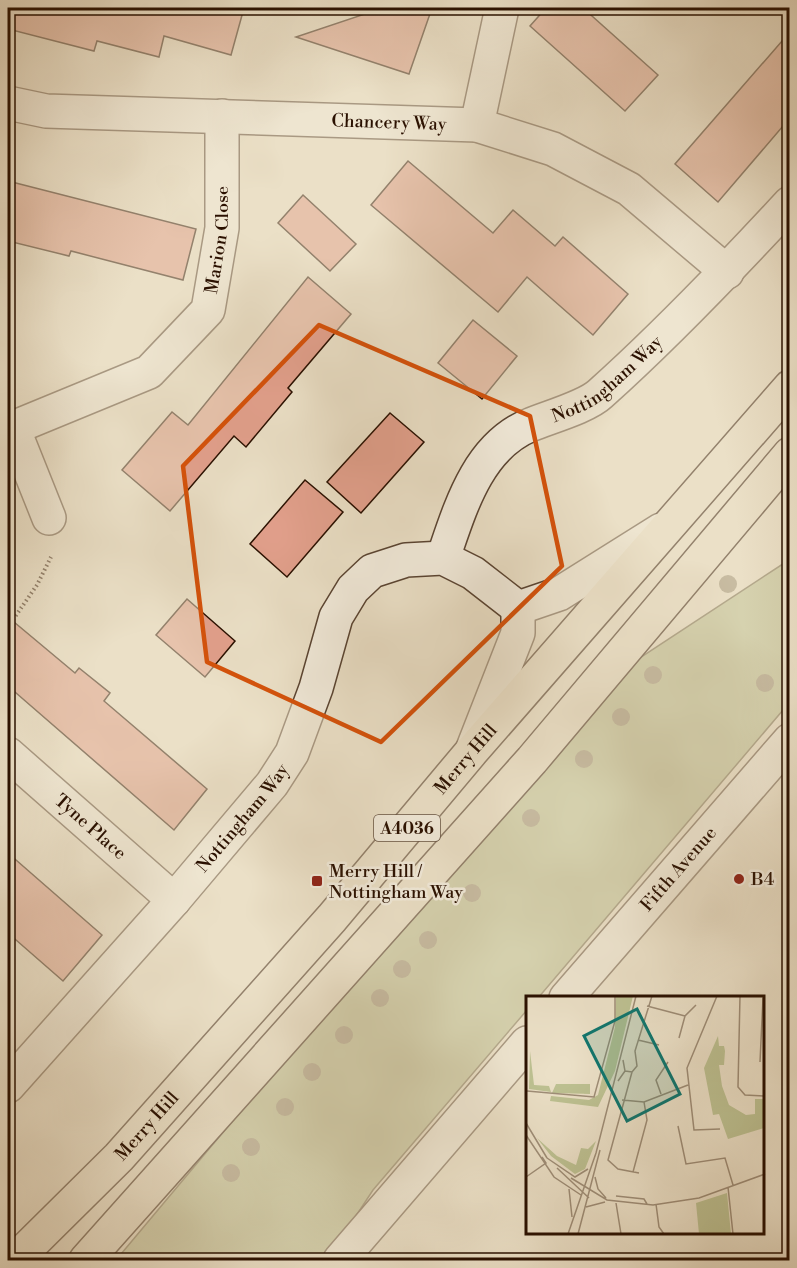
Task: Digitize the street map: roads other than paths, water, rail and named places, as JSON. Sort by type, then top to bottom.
[{"type":"highway","name":"Merry Hill","points":[[15,1260],[135,1139],[332,918],[471,751],[789,387]]},
{"type":"highway","name":"A4036","points":[[86,1260],[531,760],[789,454]]},
{"type":"street","points":[[477,125],[502,8]]},
{"type":"street","name":"Chancery Way","points":[[8,103],[46,111],[477,125],[553,148],[629,189],[727,272]]},
{"type":"street","name":"Marion Close","points":[[49,518],[10,429],[149,372],[208,310],[222,228],[222,116]]},
{"type":"street","name":"Nottingham Way","points":[[443,558],[465,493],[485,462],[505,440],[524,428],[598,396],[727,272],[789,203]]},
{"type":"street","points":[[471,751],[518,633],[518,608],[559,594],[667,526]]},
{"type":"street","name":"Nottingham Way","points":[[8,1086],[174,900],[272,784],[292,753],[316,688],[336,617],[353,589],[372,572],[406,560],[443,558],[473,573],[518,608]]},
{"type":"street","name":"Fifth Avenue","points":[[568,996],[789,740]]},
{"type":"street","name":"Tyne Place","points":[[8,754],[174,900]]},
{"type":"street","points":[[340,1260],[526,1044]]},
{"type":"place","name":"B4","points":[[739,879]]},
{"type":"place","name":"Merry Hill / Nottingham Way","points":[[317,881]]}]
